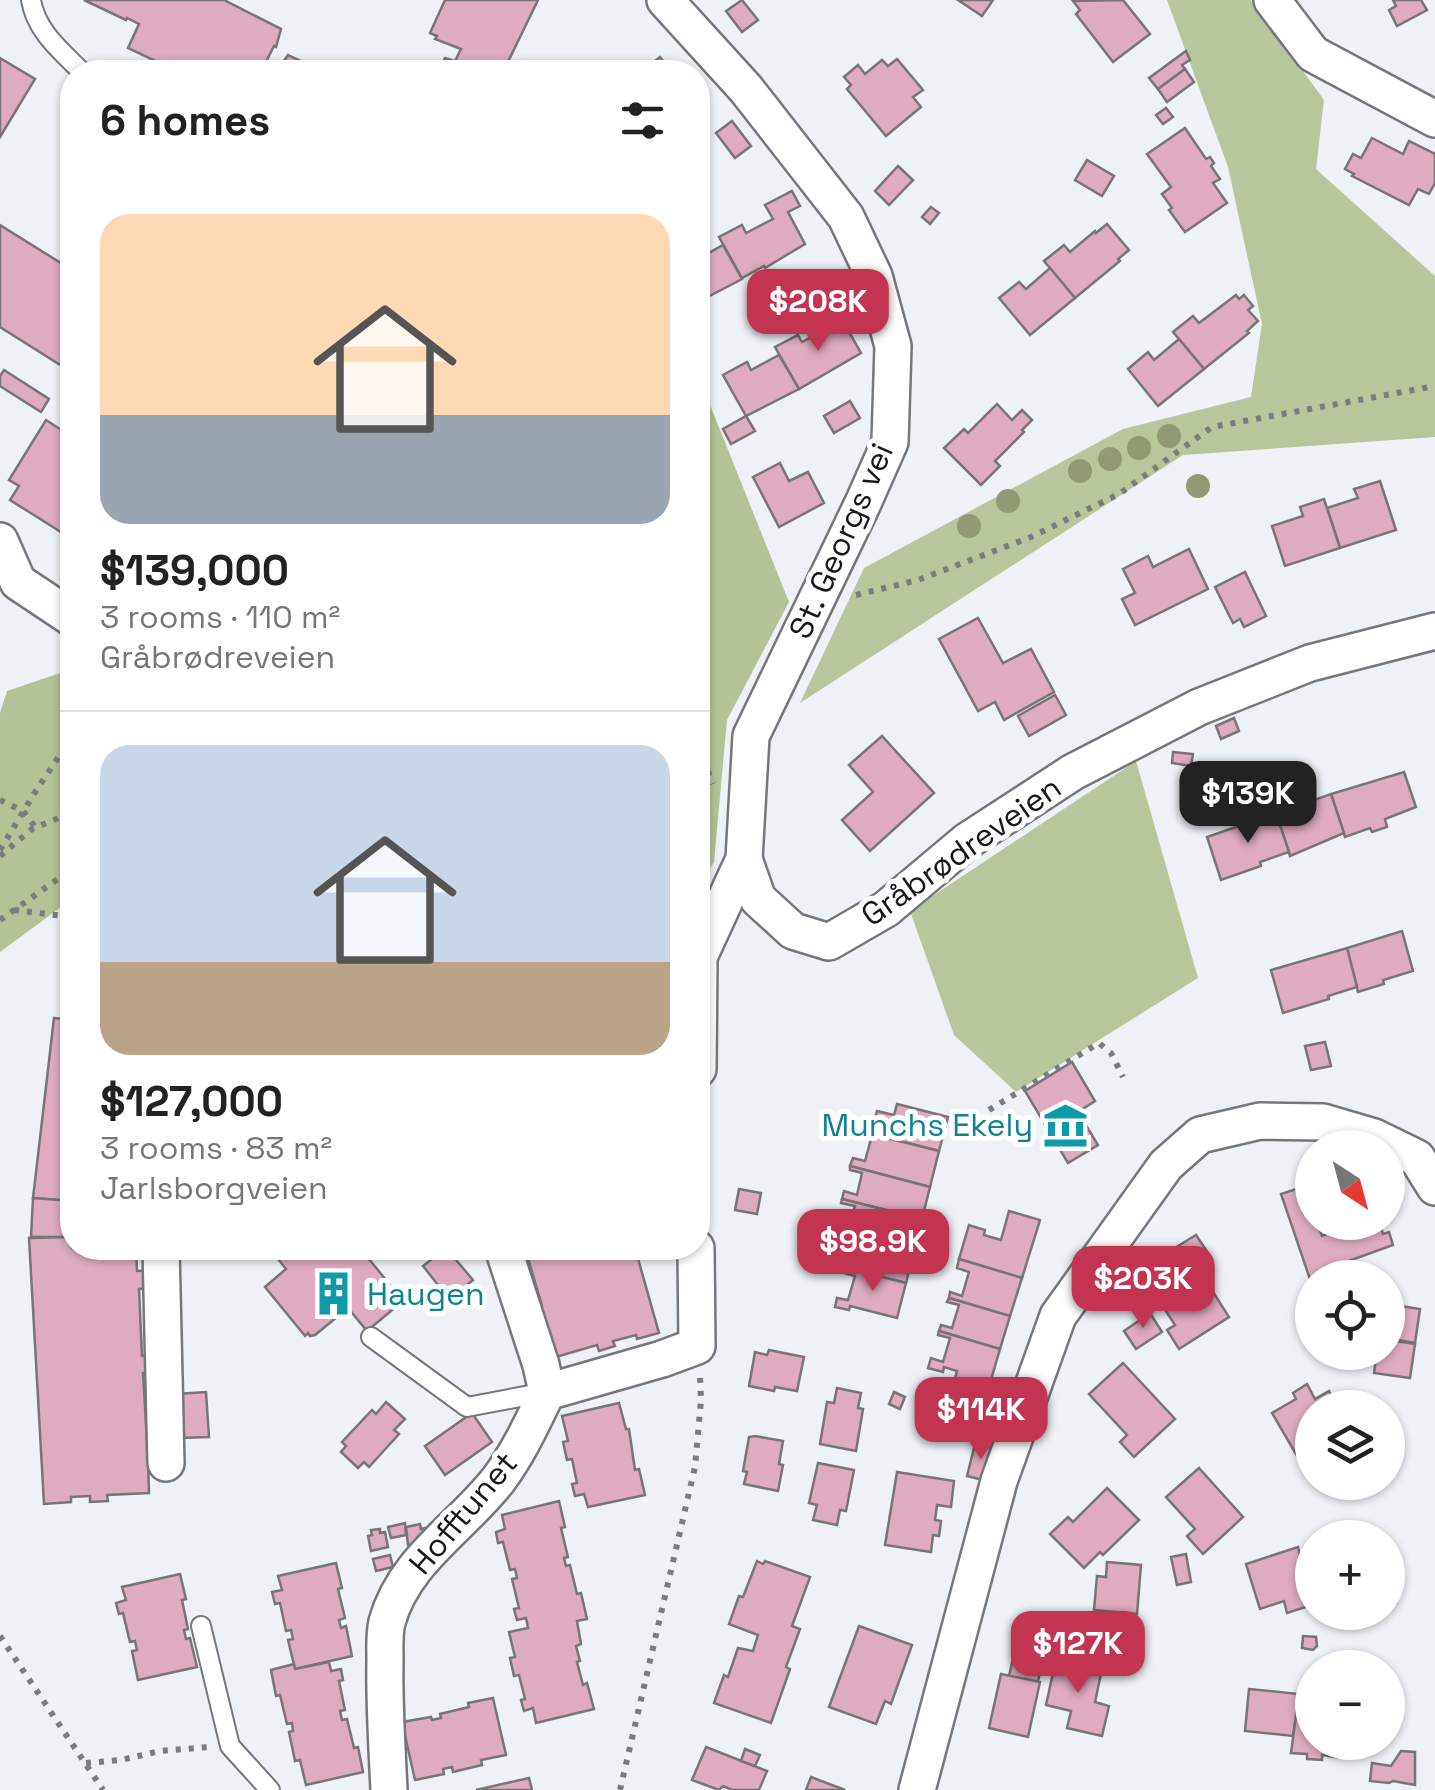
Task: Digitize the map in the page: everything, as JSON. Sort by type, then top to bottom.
[{"type":"street","name":"St. Georgs vei","points":[[664,0],[746,89],[846,217],[874,276],[893,346],[890,442],[751,736],[744,859],[710,931]]},
{"type":"street","points":[[1272,0],[1313,54],[1435,119]]},
{"type":"street","points":[[0,541],[18,582],[60,610]]},
{"type":"street","name":"Gråbrødreveien","points":[[744,859],[758,899],[793,931],[830,942],[886,909],[966,841],[1073,772],[1199,708],[1310,662],[1435,632]]},
{"type":"street","points":[[917,1790],[999,1481],[1058,1316],[1166,1165],[1200,1135],[1260,1121],[1323,1122],[1374,1137],[1417,1158],[1435,1187]]},
{"type":"street","points":[[161,1260],[166,1463]]},
{"type":"street","points":[[507,1260],[541,1366],[541,1403],[697,1346],[696,1260]]},
{"type":"street","name":"Hofftunet","points":[[389,1790],[384,1702],[386,1626],[399,1588],[500,1478],[541,1403]]},
{"type":"lane","points":[[31,0],[44,32],[71,60]]},
{"type":"lane","points":[[371,1337],[467,1407],[541,1403]]},
{"type":"lane","points":[[201,1626],[230,1746],[270,1790]]},
{"type":"path","points":[[813,605],[918,580],[1031,537],[1118,494],[1212,426],[1435,386]]},
{"type":"path","points":[[0,853],[60,755]]},
{"type":"path","points":[[0,800],[23,811],[36,828]]},
{"type":"path","points":[[0,853],[60,815]]},
{"type":"path","points":[[0,920],[60,878]]},
{"type":"path","points":[[14,910],[60,916]]},
{"type":"path","points":[[989,1110],[1100,1043],[1123,1077]]},
{"type":"path","points":[[620,1790],[695,1468],[701,1400],[697,1346]]},
{"type":"path","points":[[0,1636],[102,1790]]},
{"type":"path","points":[[86,1763],[160,1751],[230,1746]]},
{"type":"green space","points":[[1167,0],[1251,0],[1324,100],[1316,169],[1435,276],[1435,437],[1183,455],[800,703],[864,568],[1123,429],[1251,397],[1262,324],[1228,167]]},
{"type":"green space","points":[[710,405],[789,602],[727,720],[714,862],[710,868]]},
{"type":"green space","points":[[60,673],[60,908],[0,952],[0,713],[7,691]]},
{"type":"green space","points":[[1136,761],[1198,978],[1016,1092],[954,1035],[910,911]]},
{"type":"building","points":[[84,0],[224,0],[281,29],[267,60],[153,60],[128,48],[139,24]]},
{"type":"building","points":[[445,0],[538,0],[509,60],[456,60],[461,49],[435,39],[437,36],[430,33]]},
{"type":"building","points":[[742,0],[758,20],[742,32],[726,11]]},
{"type":"building","points":[[958,0],[993,0],[982,16]]},
{"type":"building","points":[[1123,0],[1150,34],[1113,62],[1076,14],[1080,10],[1073,1]]},
{"type":"building","points":[[1393,0],[1421,0],[1427,10],[1397,26],[1389,10],[1396,6]]},
{"type":"building","points":[[1186,51],[1190,60],[1182,65],[1185,69],[1158,89],[1149,78]]},
{"type":"building","points":[[0,58],[35,79],[0,137]]},
{"type":"building","points":[[897,59],[923,90],[913,97],[921,107],[886,136],[847,89],[851,85],[844,77],[858,65],[865,74],[882,60],[888,66]]},
{"type":"building","points":[[1185,69],[1194,82],[1167,102],[1158,89]]},
{"type":"building","points":[[1166,108],[1173,117],[1163,124],[1156,115]]},
{"type":"building","points":[[732,121],[751,146],[735,158],[716,133]]},
{"type":"building","points":[[1185,128],[1206,159],[1210,157],[1214,163],[1211,166],[1220,179],[1213,183],[1227,203],[1185,232],[1162,194],[1171,187],[1147,154]]},
{"type":"building","points":[[1372,138],[1403,154],[1409,141],[1435,154],[1435,183],[1429,194],[1418,189],[1409,205],[1352,176],[1345,169],[1353,154],[1361,158]]},
{"type":"building","points":[[1087,160],[1114,176],[1102,196],[1075,180]]},
{"type":"building","points":[[898,166],[913,180],[889,205],[875,191]]},
{"type":"building","points":[[792,191],[800,206],[788,212],[805,244],[742,278],[719,237],[742,225],[746,233],[773,219],[765,205]]},
{"type":"building","points":[[931,207],[939,213],[930,224],[922,217]]},
{"type":"building","points":[[1107,224],[1129,250],[1075,298],[1044,261],[1064,245],[1070,252]]},
{"type":"building","points":[[0,225],[60,262],[60,365],[0,327]]},
{"type":"building","points":[[723,245],[742,279],[710,296],[710,252]]},
{"type":"building","points":[[1050,268],[1075,298],[1030,335],[999,298],[1019,282],[1026,289]]},
{"type":"building","points":[[1236,295],[1239,299],[1244,295],[1253,306],[1248,310],[1258,321],[1204,369],[1173,332],[1193,316],[1199,323]]},
{"type":"building","points":[[844,323],[861,353],[799,389],[775,347],[798,335],[802,342]]},
{"type":"building","points":[[1179,339],[1204,369],[1158,406],[1128,369],[1148,352],[1154,360]]},
{"type":"building","points":[[779,355],[799,389],[746,416],[723,375],[747,362],[751,370]]},
{"type":"building","points":[[4,370],[49,399],[41,412],[0,386]]},
{"type":"building","points":[[850,401],[860,418],[834,433],[824,416]]},
{"type":"building","points":[[997,404],[1012,420],[1022,410],[1032,420],[995,461],[1000,466],[981,485],[944,448],[964,429],[968,433]]},
{"type":"building","points":[[746,416],[755,431],[731,444],[723,429]]},
{"type":"building","points":[[46,420],[60,429],[60,531],[10,500],[19,486],[9,480]]},
{"type":"building","points":[[780,463],[789,481],[808,472],[824,503],[779,527],[753,477]]},
{"type":"building","points":[[1380,481],[1396,530],[1340,548],[1327,508],[1358,498],[1354,489]]},
{"type":"building","points":[[1324,499],[1340,548],[1285,566],[1272,526],[1303,516],[1300,507]]},
{"type":"building","points":[[1189,549],[1208,589],[1135,625],[1122,599],[1135,593],[1123,569],[1148,556],[1153,567]]},
{"type":"building","points":[[1245,572],[1266,616],[1244,627],[1240,619],[1233,623],[1215,587]]},
{"type":"building","points":[[978,618],[1003,663],[1031,649],[1054,692],[1004,720],[995,702],[978,711],[939,639]]},
{"type":"building","points":[[1055,695],[1066,715],[1029,736],[1018,716]]},
{"type":"building","points":[[1234,718],[1239,731],[1221,739],[1216,726]]},
{"type":"building","points":[[882,736],[934,793],[870,851],[842,820],[873,792],[849,765]]},
{"type":"building","points":[[1173,752],[1193,754],[1191,766],[1172,763]]},
{"type":"building","points":[[1404,772],[1416,807],[1385,819],[1387,827],[1345,837],[1331,794]]},
{"type":"building","points":[[1331,794],[1344,833],[1290,856],[1276,813]]},
{"type":"building","points":[[1276,813],[1289,852],[1221,880],[1207,837]]},
{"type":"building","points":[[1402,931],[1413,971],[1358,992],[1347,948]]},
{"type":"building","points":[[1347,948],[1357,987],[1283,1013],[1271,970]]},
{"type":"building","points":[[54,1018],[60,1019],[60,1200],[33,1198]]},
{"type":"building","points":[[1325,1042],[1331,1066],[1311,1070],[1305,1046]]},
{"type":"building","name":"Munchs Ekely","points":[[1072,1062],[1095,1101],[1078,1112],[1098,1145],[1068,1163],[1025,1091]]},
{"type":"building","points":[[897,1104],[948,1117],[939,1151],[859,1131],[860,1126],[872,1129],[877,1111],[894,1115]]},
{"type":"building","points":[[859,1131],[939,1151],[930,1187],[850,1166],[853,1158],[865,1161],[871,1139],[857,1136]]},
{"type":"building","points":[[850,1166],[930,1187],[922,1219],[842,1199],[844,1191],[857,1195],[862,1173],[850,1170]]},
{"type":"building","points":[[739,1189],[761,1193],[757,1214],[735,1210]]},
{"type":"building","points":[[1295,1189],[1295,1235],[1281,1194]]},
{"type":"building","points":[[33,1198],[60,1200],[60,1237],[31,1237]]},
{"type":"building","points":[[842,1199],[922,1219],[914,1251],[834,1231],[837,1219],[850,1222],[855,1206],[841,1203]]},
{"type":"building","points":[[1009,1211],[1040,1220],[1022,1278],[959,1259],[969,1225],[1001,1240]]},
{"type":"building","points":[[834,1231],[914,1251],[906,1283],[838,1266],[840,1258],[858,1263],[863,1243],[833,1236]]},
{"type":"building","points":[[1196,1235],[1208,1253],[1194,1262],[1229,1317],[1179,1349],[1167,1330],[1175,1325],[1164,1308],[1178,1299],[1154,1261]]},
{"type":"building","points":[[60,1237],[60,1260],[137,1260],[137,1271],[151,1270],[152,1288],[139,1289],[142,1356],[155,1355],[156,1373],[143,1373],[147,1441],[159,1440],[160,1458],[148,1459],[149,1493],[107,1495],[108,1501],[90,1502],[90,1496],[71,1497],[71,1502],[44,1504],[29,1238]]},
{"type":"building","points":[[1297,1240],[1391,1240],[1393,1245],[1351,1260],[1303,1260]]},
{"type":"building","points":[[959,1259],[1022,1278],[1010,1316],[949,1298],[950,1292],[962,1296],[969,1272],[957,1268]]},
{"type":"building","name":"Haugen","points":[[279,1260],[370,1260],[403,1301],[367,1331],[348,1308],[315,1335],[305,1336],[265,1287],[286,1269]]},
{"type":"building","points":[[431,1260],[456,1260],[473,1280],[449,1299],[423,1266]]},
{"type":"building","points":[[529,1260],[638,1260],[659,1333],[613,1341],[615,1346],[599,1351],[597,1345],[556,1357],[547,1324],[534,1328],[529,1310],[542,1306]]},
{"type":"building","points":[[838,1266],[906,1283],[897,1318],[850,1306],[849,1310],[835,1307],[837,1298],[848,1300],[855,1276],[837,1271]]},
{"type":"building","points":[[949,1298],[1010,1316],[1000,1349],[939,1331],[941,1325],[952,1328],[959,1305],[947,1302]]},
{"type":"building","points":[[1405,1307],[1420,1309],[1415,1343],[1405,1341]]},
{"type":"building","points":[[1150,1313],[1162,1332],[1136,1349],[1124,1331]]},
{"type":"building","points":[[939,1331],[1000,1349],[991,1380],[1005,1384],[996,1413],[949,1399],[957,1371],[928,1368],[931,1358],[943,1362],[950,1338],[938,1335]]},
{"type":"building","points":[[1405,1343],[1415,1344],[1410,1378],[1374,1373],[1405,1370]]},
{"type":"building","points":[[769,1350],[804,1357],[797,1391],[749,1386],[755,1352],[767,1355]]},
{"type":"building","points":[[1123,1363],[1175,1419],[1134,1457],[1120,1442],[1127,1435],[1089,1394]]},
{"type":"building","points":[[837,1388],[861,1393],[858,1408],[863,1409],[856,1451],[820,1444],[827,1402],[834,1403]]},
{"type":"building","points":[[206,1392],[209,1437],[179,1438],[177,1394]]},
{"type":"building","points":[[894,1392],[905,1397],[900,1409],[889,1404]]},
{"type":"building","points":[[1295,1400],[1295,1453],[1272,1413]]},
{"type":"building","points":[[386,1402],[405,1419],[394,1430],[399,1434],[369,1467],[364,1462],[358,1468],[341,1452],[346,1446],[342,1442],[372,1410],[376,1414]]},
{"type":"building","points":[[619,1403],[645,1495],[588,1507],[584,1494],[575,1496],[572,1484],[577,1483],[572,1459],[567,1460],[563,1442],[568,1441],[562,1416]]},
{"type":"building","points":[[472,1413],[492,1442],[445,1475],[425,1446]]},
{"type":"building","points":[[749,1437],[783,1441],[778,1491],[744,1484]]},
{"type":"building","points":[[975,1444],[995,1449],[987,1481],[967,1476]]},
{"type":"building","points":[[818,1463],[854,1470],[846,1511],[840,1510],[837,1525],[813,1520],[817,1505],[809,1503]]},
{"type":"building","points":[[1199,1468],[1243,1517],[1203,1554],[1187,1536],[1195,1529],[1166,1497]]},
{"type":"building","points":[[897,1472],[954,1481],[951,1507],[937,1505],[935,1520],[941,1521],[939,1536],[933,1535],[931,1552],[885,1545]]},
{"type":"building","points":[[1107,1488],[1139,1520],[1084,1568],[1050,1534],[1068,1517],[1073,1522]]},
{"type":"building","points":[[559,1501],[568,1557],[564,1558],[566,1566],[570,1565],[577,1594],[581,1593],[587,1619],[577,1621],[581,1644],[576,1646],[580,1661],[577,1662],[594,1709],[536,1723],[533,1708],[524,1711],[519,1675],[514,1676],[510,1658],[515,1657],[509,1632],[528,1628],[526,1618],[517,1620],[514,1609],[519,1608],[512,1579],[517,1578],[515,1569],[510,1570],[503,1542],[498,1543],[496,1532],[505,1529],[502,1515]]},
{"type":"building","points":[[405,1523],[406,1535],[391,1538],[388,1527]]},
{"type":"building","points":[[420,1524],[427,1537],[424,1542],[408,1545],[406,1527]]},
{"type":"building","points":[[380,1529],[380,1533],[385,1532],[388,1547],[371,1551],[368,1536],[372,1535],[371,1530]]},
{"type":"building","points":[[1295,1548],[1295,1610],[1287,1613],[1284,1601],[1260,1609],[1246,1564]]},
{"type":"building","points":[[1186,1554],[1191,1582],[1177,1585],[1171,1557]]},
{"type":"building","points":[[390,1555],[393,1567],[376,1571],[373,1559]]},
{"type":"building","points":[[757,1561],[810,1577],[792,1626],[800,1629],[771,1723],[714,1703],[738,1648],[753,1651],[758,1635],[729,1624]]},
{"type":"building","points":[[1107,1562],[1141,1565],[1137,1614],[1094,1610],[1097,1576],[1106,1577]]},
{"type":"building","points":[[336,1563],[345,1618],[339,1620],[341,1628],[346,1626],[352,1656],[295,1669],[288,1640],[293,1639],[291,1630],[286,1631],[280,1603],[275,1604],[272,1592],[282,1590],[278,1576]]},
{"type":"building","points":[[180,1574],[186,1599],[182,1600],[188,1629],[184,1630],[186,1639],[190,1638],[197,1667],[138,1680],[132,1651],[137,1650],[135,1641],[130,1642],[123,1613],[119,1614],[116,1603],[126,1600],[122,1587]]},
{"type":"building","points":[[859,1626],[912,1645],[891,1704],[885,1701],[876,1724],[829,1707]]},
{"type":"building","points":[[1303,1636],[1316,1637],[1313,1650],[1302,1648]]},
{"type":"building","points":[[1015,1650],[1043,1656],[1038,1682],[1009,1676]]},
{"type":"building","points":[[1056,1659],[1102,1669],[1095,1702],[1109,1706],[1102,1736],[1067,1728],[1071,1711],[1046,1705]]},
{"type":"building","points":[[329,1662],[331,1671],[341,1669],[343,1680],[339,1681],[345,1710],[340,1711],[342,1720],[347,1719],[354,1748],[358,1747],[363,1772],[306,1785],[300,1760],[295,1761],[289,1732],[293,1731],[292,1723],[287,1724],[271,1670]]},
{"type":"building","points":[[1001,1674],[1040,1682],[1028,1737],[989,1728]]},
{"type":"building","points":[[1249,1689],[1295,1694],[1293,1736],[1245,1731]]},
{"type":"building","points":[[493,1698],[506,1755],[481,1760],[482,1765],[453,1772],[452,1767],[443,1769],[444,1774],[415,1780],[402,1722],[441,1718],[440,1714],[469,1707],[468,1703]]},
{"type":"building","points":[[706,1747],[767,1771],[759,1790],[723,1786],[719,1790],[692,1780]]},
{"type":"building","points":[[745,1749],[760,1755],[755,1766],[741,1761]]},
{"type":"building","points":[[1405,1751],[1415,1752],[1415,1785],[1370,1781],[1372,1763],[1391,1766],[1395,1760],[1405,1760]]},
{"type":"building","points":[[811,1777],[845,1790],[806,1790]]},
{"type":"building","points":[[529,1778],[532,1790],[476,1790]]},
{"type":"place","name":"Munchs Ekely","points":[[1066,1125]]},
{"type":"place","name":"Haugen","points":[[334,1294]]}]
